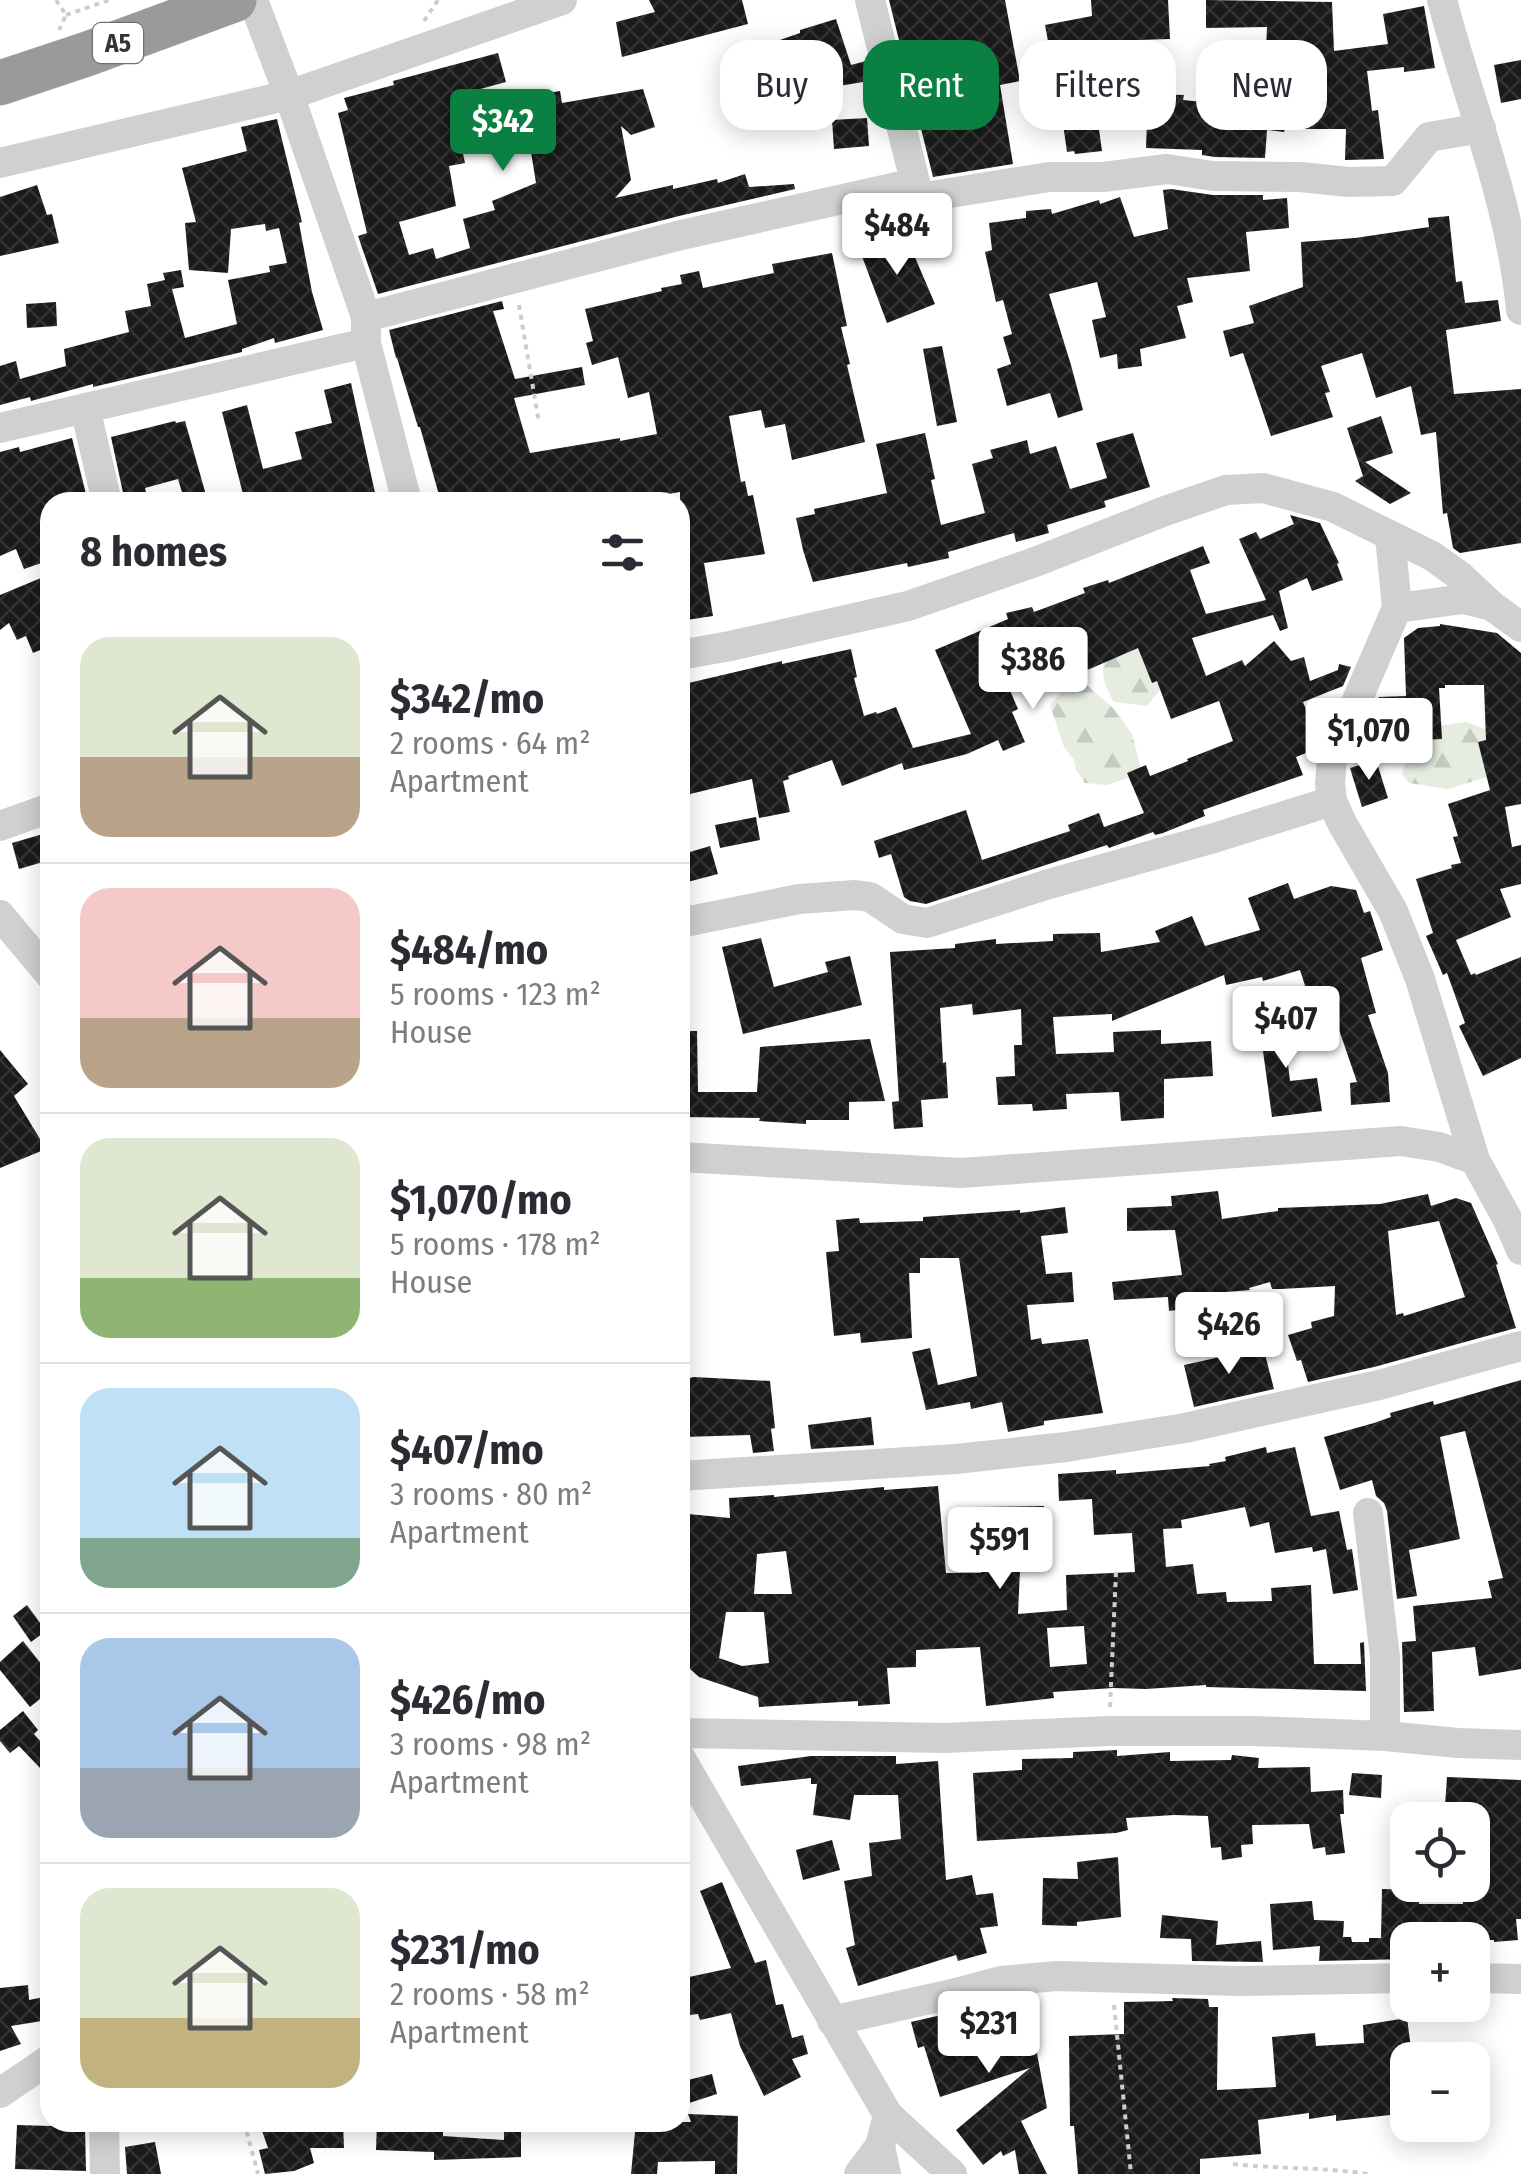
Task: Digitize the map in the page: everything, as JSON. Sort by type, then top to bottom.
[{"type":"highway","name":"A5","points":[[0,83],[234,0]]},
{"type":"street","points":[[253,0],[289,94],[366,330],[405,492]]},
{"type":"street","points":[[0,163],[289,94],[562,0]]},
{"type":"street","points":[[870,0],[919,198]]},
{"type":"street","points":[[1442,0],[1515,232],[1521,310]]},
{"type":"street","points":[[0,428],[366,330],[514,278],[897,188],[919,198],[1050,177],[1103,176],[1167,168],[1213,176],[1393,181],[1430,137],[1481,128]]},
{"type":"street","points":[[86,408],[105,492]]},
{"type":"street","points":[[690,653],[908,606],[1226,490],[1263,488],[1333,507],[1432,556],[1521,627]]},
{"type":"street","points":[[1390,536],[1397,608],[1332,758],[1332,800],[1393,910],[1420,980],[1475,1160],[1521,1250]]},
{"type":"street","points":[[1397,608],[1463,600],[1492,606]]},
{"type":"street","points":[[690,921],[799,899],[855,895],[870,897],[912,923],[927,924],[1332,800]]},
{"type":"street","points":[[0,826],[40,812]]},
{"type":"street","points":[[0,915],[40,964]]},
{"type":"street","points":[[690,1158],[961,1173],[1401,1140],[1475,1160]]},
{"type":"street","points":[[690,1475],[956,1459],[1066,1447],[1185,1428],[1379,1385],[1521,1346]]},
{"type":"street","points":[[1368,1514],[1385,1658],[1385,1736]]},
{"type":"street","points":[[690,1733],[944,1738],[1254,1732],[1521,1744]]},
{"type":"street","points":[[690,1774],[888,2115],[952,2174]]},
{"type":"street","points":[[832,2021],[1000,1981],[1057,1976],[1238,1981],[1390,1978]]},
{"type":"street","points":[[1490,1978],[1521,1979]]},
{"type":"street","points":[[0,2094],[40,2067]]},
{"type":"street","points":[[859,2174],[883,2160],[888,2115]]},
{"type":"street","points":[[104,2132],[105,2174]]},
{"type":"path","points":[[66,15],[109,0]]},
{"type":"path","points":[[514,278],[539,423]]},
{"type":"path","points":[[1109,1732],[1116,1572]]},
{"type":"path","points":[[1108,1978],[1132,2174]]},
{"type":"path","points":[[247,2132],[258,2174]]},
{"type":"path","points":[[1233,2164],[1368,2174]]},
{"type":"path","points":[[1258,2174],[1271,2168]]},
{"type":"green space","points":[[1133,639],[1166,682],[1147,706],[1114,702],[1104,678],[1104,665],[1110,653]]},
{"type":"green space","points":[[1075,667],[1132,734],[1142,773],[1107,785],[1085,783],[1076,770],[1050,705],[1063,690],[1066,671]]},
{"type":"green space","points":[[1467,722],[1486,730],[1490,776],[1448,789],[1409,783],[1402,774],[1424,728]]},
{"type":"building","points":[[649,0],[742,0],[748,24],[622,57],[616,22],[655,12]]},
{"type":"building","points":[[889,0],[1005,0],[1019,76],[1019,81],[1000,85],[1013,164],[933,177],[921,130],[999,130],[999,40],[899,40]]},
{"type":"building","points":[[1091,0],[1168,0],[1170,39],[1048,40],[1045,25],[1092,16]]},
{"type":"building","points":[[1206,0],[1332,2],[1334,51],[1388,44],[1383,14],[1424,6],[1435,68],[1367,71],[1372,111],[1378,110],[1384,159],[1345,160],[1346,129],[1327,129],[1327,40],[1266,40],[1267,27],[1206,28]]},
{"type":"building","points":[[836,19],[843,40],[780,40]]},
{"type":"building","points":[[843,40],[851,65],[863,62],[863,82],[843,85]]},
{"type":"building","points":[[498,53],[506,82],[451,97],[465,163],[449,166],[456,206],[399,222],[409,255],[433,248],[436,259],[470,248],[463,219],[495,210],[492,201],[536,183],[520,103],[560,91],[562,103],[643,89],[655,127],[631,135],[621,126],[631,180],[615,198],[673,185],[673,189],[717,179],[718,183],[745,174],[749,187],[794,184],[795,189],[378,294],[358,236],[367,233],[338,113],[348,110],[344,98]]},
{"type":"building","points":[[1521,60],[1521,99],[1501,103],[1494,65]]},
{"type":"building","points":[[1176,95],[1184,95],[1183,100],[1196,101],[1196,130],[1267,130],[1265,158],[1215,157],[1202,155],[1202,150],[1146,148],[1147,130],[1176,130]]},
{"type":"building","points":[[863,118],[869,146],[834,149],[833,130],[843,130],[843,119]]},
{"type":"building","points":[[277,119],[323,330],[275,343],[274,338],[242,352],[93,387],[0,405],[0,366],[16,361],[20,379],[66,366],[64,349],[129,332],[125,311],[151,306],[147,284],[165,280],[163,273],[181,270],[184,287],[172,289],[185,338],[237,324],[228,280],[270,272],[269,266],[287,263],[279,228],[266,231],[265,224],[231,229],[228,273],[189,270],[185,223],[196,222],[182,168],[247,151],[241,127]]},
{"type":"building","points":[[1064,130],[1099,130],[1102,151],[1067,152]]},
{"type":"building","points":[[37,185],[47,215],[52,214],[59,243],[0,256],[0,197]]},
{"type":"building","points":[[1163,190],[1213,195],[1263,195],[1263,200],[1287,198],[1289,228],[1246,232],[1250,271],[1187,278],[1193,302],[1177,306],[1186,338],[1140,349],[1142,366],[1118,369],[1117,354],[1100,358],[1092,320],[1106,317],[1097,282],[1049,294],[1083,410],[1058,418],[1050,393],[1007,406],[997,369],[1011,364],[1003,337],[1012,334],[1003,300],[996,302],[985,252],[992,250],[989,223],[1026,218],[1026,211],[1051,209],[1052,214],[1120,197],[1134,237],[1168,229]]},
{"type":"building","points":[[1449,216],[1456,282],[1462,281],[1465,303],[1498,300],[1501,321],[1446,330],[1454,394],[1521,389],[1521,543],[1460,553],[1453,548],[1447,513],[1443,514],[1436,432],[1421,435],[1411,386],[1376,398],[1362,353],[1321,366],[1333,417],[1271,436],[1243,353],[1230,357],[1223,331],[1254,323],[1249,306],[1303,287],[1301,242],[1429,227],[1428,218]]},
{"type":"building","points":[[905,234],[935,304],[887,323],[860,251]]},
{"type":"building","points":[[832,253],[847,326],[841,327],[850,364],[847,365],[865,442],[792,460],[785,424],[765,428],[761,410],[729,416],[741,482],[745,481],[748,496],[753,495],[765,554],[704,563],[713,616],[690,619],[690,492],[438,492],[389,330],[502,301],[504,309],[493,311],[515,379],[582,367],[585,385],[514,398],[530,453],[620,441],[657,434],[649,392],[628,398],[618,357],[592,365],[586,343],[593,341],[585,309],[682,284],[680,275],[699,271],[703,288],[774,273],[772,264]]},
{"type":"building","points":[[56,302],[57,326],[27,328],[26,304]]},
{"type":"building","points":[[942,346],[957,422],[937,426],[923,349]]},
{"type":"building","points":[[351,383],[375,492],[242,492],[222,412],[247,405],[263,469],[302,459],[295,432],[332,423],[324,390]]},
{"type":"building","points":[[1381,416],[1393,453],[1365,462],[1411,493],[1390,504],[1355,481],[1363,476],[1347,428]]},
{"type":"building","points":[[185,421],[205,492],[182,492],[178,479],[145,488],[146,492],[123,492],[111,437]]},
{"type":"building","points":[[925,433],[941,525],[985,513],[972,464],[993,458],[990,450],[1027,440],[1030,454],[1056,446],[1070,489],[1107,478],[1096,443],[1133,433],[1150,487],[1104,501],[1106,507],[1047,525],[1049,533],[1016,542],[1014,533],[948,552],[949,558],[813,582],[796,518],[815,514],[814,509],[887,493],[876,444]]},
{"type":"building","points":[[72,438],[86,492],[40,492],[40,563],[24,569],[16,549],[0,556],[0,452],[19,447],[20,452]]},
{"type":"building","points":[[1290,515],[1320,523],[1343,580],[1312,591],[1307,578],[1279,591],[1288,628],[1280,631],[1273,615],[1192,638],[1206,676],[1242,660],[1245,666],[1274,641],[1291,661],[1304,657],[1310,681],[1338,670],[1339,664],[1351,667],[1343,686],[1303,702],[1319,741],[1316,749],[1296,757],[1303,775],[1203,810],[1205,816],[1163,833],[1153,832],[1109,848],[1107,845],[926,904],[910,901],[904,897],[891,854],[879,858],[874,841],[966,810],[982,860],[1070,831],[1068,825],[1099,813],[1104,827],[1144,813],[1127,773],[1146,765],[1150,776],[1233,741],[1219,701],[1171,719],[1157,681],[1152,683],[1138,648],[1069,678],[1048,631],[990,644],[1018,709],[1012,712],[1025,742],[1003,751],[998,740],[967,754],[904,770],[902,763],[842,786],[832,760],[788,776],[783,781],[790,812],[759,818],[752,779],[690,794],[690,683],[851,649],[864,716],[896,707],[913,748],[971,734],[935,650],[1008,619],[1006,613],[1032,607],[1034,612],[1085,593],[1083,588],[1108,580],[1109,583],[1203,546],[1210,563],[1190,570],[1206,614],[1266,600],[1239,539],[1256,532],[1260,539],[1294,524]]},
{"type":"building","points":[[40,578],[40,650],[33,653],[26,636],[17,640],[9,623],[0,630],[0,595]]},
{"type":"building","points":[[1440,624],[1497,633],[1521,653],[1521,804],[1505,807],[1512,847],[1521,845],[1521,884],[1500,889],[1511,917],[1456,940],[1471,975],[1521,957],[1521,1058],[1483,1076],[1459,1026],[1465,1023],[1447,973],[1443,975],[1426,936],[1433,933],[1416,879],[1461,863],[1448,804],[1490,790],[1478,742],[1486,740],[1484,685],[1439,688],[1442,739],[1377,742],[1379,697],[1406,696],[1404,638],[1418,628]]},
{"type":"building","points":[[1376,760],[1388,798],[1362,807],[1350,768]]},
{"type":"building","points":[[756,817],[760,840],[720,848],[715,825]]},
{"type":"building","points":[[40,835],[40,863],[19,869],[12,843]]},
{"type":"building","points":[[710,846],[718,874],[690,881],[690,852]]},
{"type":"building","points":[[1288,883],[1294,899],[1331,886],[1356,890],[1364,913],[1370,911],[1383,950],[1361,958],[1376,1013],[1368,1015],[1388,1073],[1390,1102],[1351,1105],[1350,1083],[1357,1082],[1337,1024],[1317,1023],[1300,970],[1263,981],[1262,977],[1226,985],[1224,975],[1112,1021],[1112,1014],[1053,1017],[1056,1054],[1114,1052],[1113,1032],[1161,1030],[1161,1044],[1211,1041],[1213,1076],[1164,1079],[1164,1118],[1121,1121],[1119,1092],[1066,1094],[1067,1109],[1033,1111],[1032,1104],[998,1105],[996,1077],[1015,1076],[1014,1045],[1022,1045],[1021,1009],[973,1015],[972,1004],[940,1008],[948,1098],[921,1100],[923,1127],[894,1129],[892,1102],[899,1101],[890,952],[955,948],[955,944],[996,939],[996,944],[1053,941],[1053,934],[1100,933],[1101,952],[1160,942],[1155,931],[1192,916],[1205,946],[1260,930],[1248,898]]},
{"type":"building","points":[[761,938],[774,987],[828,972],[825,962],[850,956],[862,1005],[743,1034],[722,947]]},
{"type":"building","points":[[1296,1013],[1302,1034],[1285,1038],[1290,1081],[1317,1078],[1322,1111],[1272,1117],[1260,1029],[1265,1028],[1265,1021]]},
{"type":"building","points":[[690,1031],[697,1031],[698,1092],[757,1092],[760,1047],[870,1039],[885,1101],[849,1102],[849,1120],[806,1120],[806,1124],[759,1121],[760,1118],[690,1117]]},
{"type":"building","points":[[0,1050],[28,1084],[14,1096],[40,1139],[40,1151],[0,1168]]},
{"type":"building","points":[[1218,1191],[1222,1219],[1278,1208],[1380,1204],[1428,1194],[1431,1206],[1456,1198],[1471,1203],[1498,1264],[1516,1328],[1308,1382],[1288,1335],[1312,1328],[1311,1322],[1334,1316],[1335,1286],[1272,1289],[1270,1282],[1250,1290],[1226,1292],[1227,1303],[1169,1311],[1168,1297],[1114,1300],[1112,1282],[1182,1275],[1175,1230],[1127,1231],[1127,1208],[1172,1206],[1171,1196]],"holes":[[[1439,1221],[1465,1297],[1396,1315],[1388,1231]]]},
{"type":"building","points":[[1065,1207],[1068,1233],[1041,1236],[1046,1274],[1072,1272],[1074,1302],[1027,1305],[1031,1340],[1041,1338],[1042,1344],[1088,1339],[1103,1413],[1044,1421],[1044,1425],[1008,1432],[1002,1402],[971,1409],[970,1402],[926,1410],[912,1352],[930,1348],[938,1385],[977,1376],[959,1258],[920,1258],[920,1273],[909,1273],[912,1338],[861,1343],[860,1333],[834,1336],[826,1252],[839,1251],[836,1220],[923,1221],[923,1217]]},
{"type":"building","points":[[1262,1343],[1274,1389],[1194,1407],[1184,1365],[1247,1351],[1246,1348]]},
{"type":"building","points":[[690,1378],[770,1381],[774,1451],[753,1453],[750,1435],[690,1437]]},
{"type":"building","points":[[1521,1380],[1521,1669],[1479,1676],[1475,1647],[1432,1652],[1434,1711],[1404,1712],[1402,1642],[1416,1641],[1413,1606],[1492,1598],[1488,1581],[1503,1578],[1465,1431],[1440,1437],[1460,1539],[1409,1550],[1417,1596],[1397,1599],[1384,1503],[1376,1496],[1372,1480],[1340,1490],[1324,1437],[1391,1417],[1390,1413]]},
{"type":"building","points":[[871,1417],[874,1445],[811,1449],[808,1425]]},
{"type":"building","points":[[1266,1447],[1267,1453],[1295,1447],[1311,1516],[1339,1511],[1347,1550],[1352,1549],[1358,1590],[1333,1594],[1326,1549],[1313,1552],[1312,1547],[1275,1553],[1269,1522],[1250,1527],[1245,1507],[1181,1520],[1182,1528],[1163,1529],[1166,1567],[1193,1564],[1197,1594],[1226,1592],[1227,1602],[1272,1601],[1271,1588],[1311,1585],[1314,1664],[1361,1664],[1360,1643],[1364,1642],[1366,1691],[1206,1685],[1113,1688],[1053,1692],[1054,1698],[986,1706],[980,1647],[916,1650],[916,1667],[887,1668],[890,1704],[858,1706],[858,1701],[759,1707],[758,1697],[699,1677],[690,1669],[690,1514],[730,1518],[729,1498],[938,1486],[946,1573],[981,1573],[978,1507],[1044,1506],[1047,1568],[1020,1570],[1018,1614],[1067,1610],[1066,1575],[1135,1572],[1132,1533],[1094,1535],[1092,1499],[1059,1501],[1058,1474],[1116,1470],[1116,1474],[1210,1466],[1226,1461],[1225,1457]],"holes":[[[786,1551],[792,1594],[754,1594],[757,1554]],[[726,1612],[764,1612],[769,1663],[742,1666],[719,1658]],[[1084,1626],[1087,1664],[1050,1667],[1047,1628]]]},
{"type":"building","points":[[27,1605],[40,1623],[40,1635],[31,1642],[13,1616]]},
{"type":"building","points":[[23,1641],[40,1662],[40,1699],[30,1707],[0,1670],[0,1662]]},
{"type":"building","points":[[23,1711],[38,1730],[34,1734],[40,1741],[40,1768],[19,1746],[10,1753],[0,1741],[0,1730]]},
{"type":"building","points":[[1117,1750],[1117,1756],[1170,1752],[1170,1761],[1231,1760],[1232,1755],[1259,1758],[1258,1768],[1310,1767],[1311,1792],[1343,1790],[1344,1814],[1340,1814],[1345,1853],[1326,1855],[1325,1847],[1313,1849],[1309,1824],[1252,1825],[1253,1844],[1241,1845],[1242,1857],[1222,1860],[1221,1847],[1211,1848],[1208,1816],[1126,1818],[1128,1830],[1116,1833],[977,1841],[973,1773],[1022,1770],[1022,1759],[1073,1758],[1073,1752]]},
{"type":"building","points":[[811,1756],[896,1756],[896,1764],[938,1761],[946,1880],[972,1875],[976,1895],[993,1893],[998,1926],[980,1928],[987,1953],[958,1961],[956,1955],[858,1986],[846,1948],[855,1945],[844,1881],[872,1876],[869,1843],[901,1839],[898,1795],[854,1795],[850,1820],[813,1815],[817,1784],[811,1784],[811,1778],[741,1786],[738,1766]]},
{"type":"building","points":[[1352,1773],[1382,1775],[1381,1798],[1349,1795]]},
{"type":"building","points":[[1447,1777],[1521,1780],[1518,1940],[1490,1940],[1490,1922],[1390,1922],[1390,1959],[1319,1961],[1320,1946],[1273,1950],[1270,1904],[1312,1901],[1314,1920],[1344,1921],[1343,1937],[1351,1937],[1352,1942],[1369,1942],[1369,1938],[1381,1938],[1382,1889],[1390,1889],[1390,1902],[1490,1902],[1490,1802],[1445,1802]]},
{"type":"building","points":[[832,1840],[840,1870],[803,1880],[796,1850]]},
{"type":"building","points":[[1118,1857],[1121,1917],[1077,1922],[1077,1926],[1042,1925],[1043,1878],[1078,1879],[1077,1862]]},
{"type":"building","points":[[722,1882],[755,1963],[766,1960],[776,2005],[783,2004],[792,2038],[803,2035],[808,2054],[792,2059],[801,2077],[764,2096],[740,2046],[731,2013],[700,2020],[698,2014],[690,2015],[690,1977],[731,1968],[700,1891]]},
{"type":"building","points":[[1162,1915],[1218,1921],[1216,1945],[1261,1941],[1263,1962],[1192,1961],[1191,1939],[1160,1938]]},
{"type":"building","points":[[28,1985],[29,2000],[40,1998],[40,2021],[11,2026],[21,2044],[0,2051],[0,1988]]},
{"type":"building","points":[[1172,1998],[1208,1999],[1209,2007],[1218,2007],[1217,2090],[1276,2087],[1272,2037],[1315,2033],[1316,2046],[1364,2043],[1363,2025],[1408,2022],[1410,2042],[1390,2042],[1390,2115],[1336,2121],[1336,2115],[1309,2119],[1309,2113],[1258,2120],[1261,2154],[1200,2159],[1200,2174],[1078,2174],[1074,2126],[1070,2126],[1069,2036],[1124,2034],[1124,2002],[1173,2001]]},
{"type":"building","points":[[1031,2005],[1039,2035],[1034,2037],[1047,2108],[1021,2121],[1047,2174],[1019,2174],[1015,2150],[1003,2156],[1001,2151],[983,2165],[956,2130],[1030,2068],[940,2097],[924,2046],[918,2048],[911,2022],[976,2007],[980,2018]]},
{"type":"building","points":[[712,2074],[717,2094],[690,2103],[690,2080]]},
{"type":"building","points":[[690,2114],[738,2116],[737,2174],[715,2174],[715,2161],[658,2162],[657,2174],[631,2174],[635,2132],[690,2132]]},
{"type":"building","points":[[17,2125],[40,2126],[40,2132],[85,2132],[86,2171],[15,2169]]},
{"type":"building","points":[[262,2132],[343,2132],[344,2148],[310,2148],[314,2163],[294,2171],[265,2174],[259,2150],[268,2148]]},
{"type":"building","points":[[377,2132],[443,2132],[443,2136],[504,2140],[504,2132],[521,2132],[521,2157],[434,2160],[434,2152],[376,2150]]},
{"type":"building","points":[[155,2142],[161,2174],[127,2174],[125,2147]]}]
